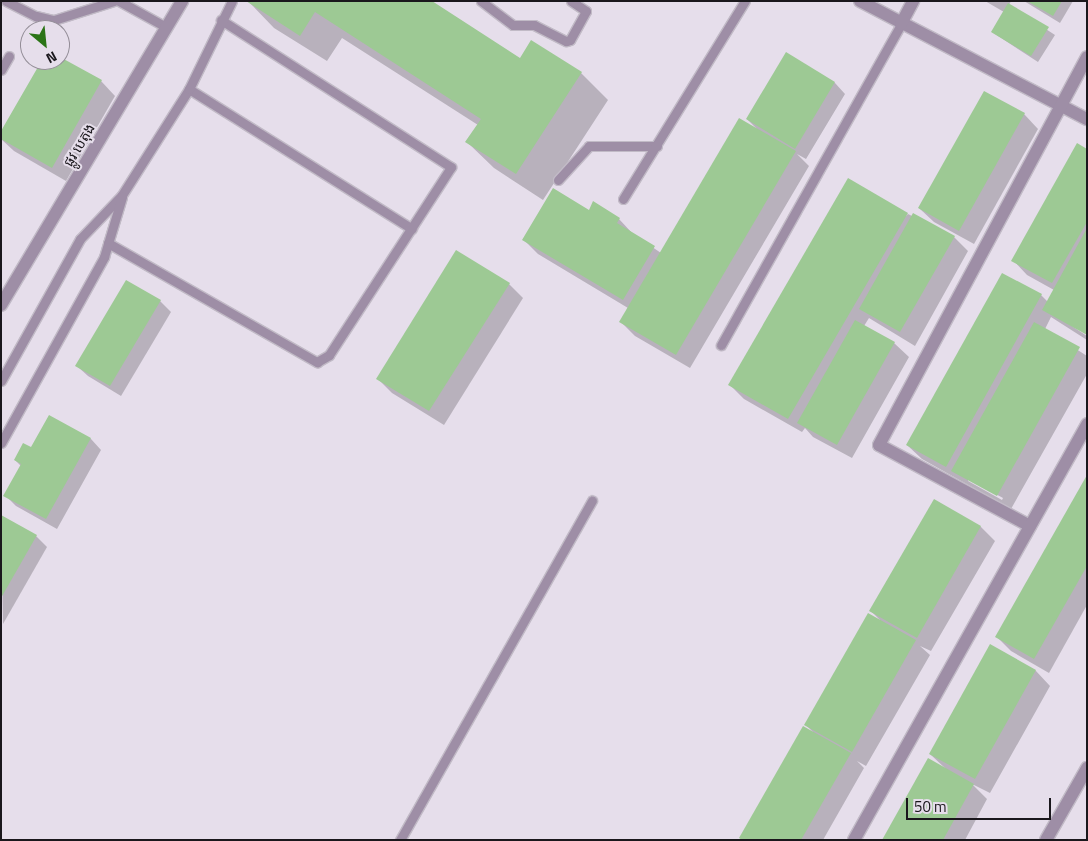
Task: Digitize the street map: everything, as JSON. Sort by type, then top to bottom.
[{"type":"street","name":"ផ្លូវ បេតុង","points":[[1,305],[182,1]]},
{"type":"street","points":[[901,24],[913,1]]},
{"type":"street","points":[[866,3],[901,24],[1087,119]]},
{"type":"street","points":[[1030,526],[879,445],[1060,105],[1087,58]]},
{"type":"street","points":[[854,840],[1087,424]]},
{"type":"street","points":[[1046,840],[1087,768]]},
{"type":"lane","points":[[6,1],[36,16],[54,20],[114,1]]},
{"type":"lane","points":[[119,1],[166,27]]},
{"type":"lane","points":[[1,381],[80,239],[122,195],[189,89],[221,20],[232,1]]},
{"type":"lane","points":[[481,1],[513,25],[534,25],[566,41],[570,40],[586,11],[572,1]]},
{"type":"lane","points":[[623,199],[745,1]]},
{"type":"lane","points":[[108,243],[317,362],[329,355],[450,167],[221,20]]},
{"type":"lane","points":[[721,345],[901,24]]},
{"type":"lane","points":[[1,70],[10,56]]},
{"type":"lane","points":[[189,89],[412,228]]},
{"type":"lane","points":[[558,180],[589,146],[657,146]]},
{"type":"lane","points":[[1,443],[104,257],[122,195]]},
{"type":"lane","points":[[400,840],[592,501]]},
{"type":"building","points":[[246,1],[432,1],[520,58],[531,40],[582,72],[516,174],[465,142],[481,119],[315,12],[300,36]]},
{"type":"building","points":[[1027,1],[1062,1],[1053,16]]},
{"type":"building","points":[[1008,3],[1049,27],[1031,56],[991,32]]},
{"type":"building","points":[[786,52],[835,82],[795,149],[746,119]]},
{"type":"building","points":[[70,62],[102,80],[52,168],[1,139],[1,131],[36,70],[70,70]]},
{"type":"building","points":[[984,91],[1025,113],[959,231],[918,208]]},
{"type":"building","points":[[739,118],[796,151],[676,355],[619,322]]},
{"type":"building","points":[[1077,143],[1087,149],[1087,222],[1052,283],[1011,261]]},
{"type":"building","points":[[848,178],[908,213],[788,419],[728,385]]},
{"type":"building","points":[[553,188],[589,210],[593,201],[620,218],[617,223],[655,246],[623,300],[522,240]]},
{"type":"building","points":[[913,213],[955,236],[900,332],[859,309]]},
{"type":"building","points":[[1087,228],[1087,335],[1042,310]]},
{"type":"building","points":[[456,250],[510,283],[429,411],[376,379]]},
{"type":"building","points":[[1002,273],[1042,294],[946,467],[906,445]]},
{"type":"building","points":[[126,280],[161,300],[110,386],[75,366]]},
{"type":"building","points":[[855,320],[895,342],[837,445],[797,423]]},
{"type":"building","points":[[1034,322],[1080,347],[997,496],[951,471]]},
{"type":"building","points":[[49,415],[91,438],[46,519],[3,496],[21,464],[14,460],[23,443],[31,447]]},
{"type":"building","points":[[1087,475],[1087,566],[1034,659],[995,637]]},
{"type":"building","points":[[934,499],[981,526],[917,638],[869,611]]},
{"type":"building","points":[[1,515],[37,535],[1,598]]},
{"type":"building","points":[[868,613],[916,640],[852,752],[804,725]]},
{"type":"building","points":[[990,644],[1036,670],[975,779],[929,754]]},
{"type":"building","points":[[803,726],[851,753],[801,840],[742,840],[739,838]]},
{"type":"building","points":[[928,758],[974,784],[943,840],[882,840]]}]
